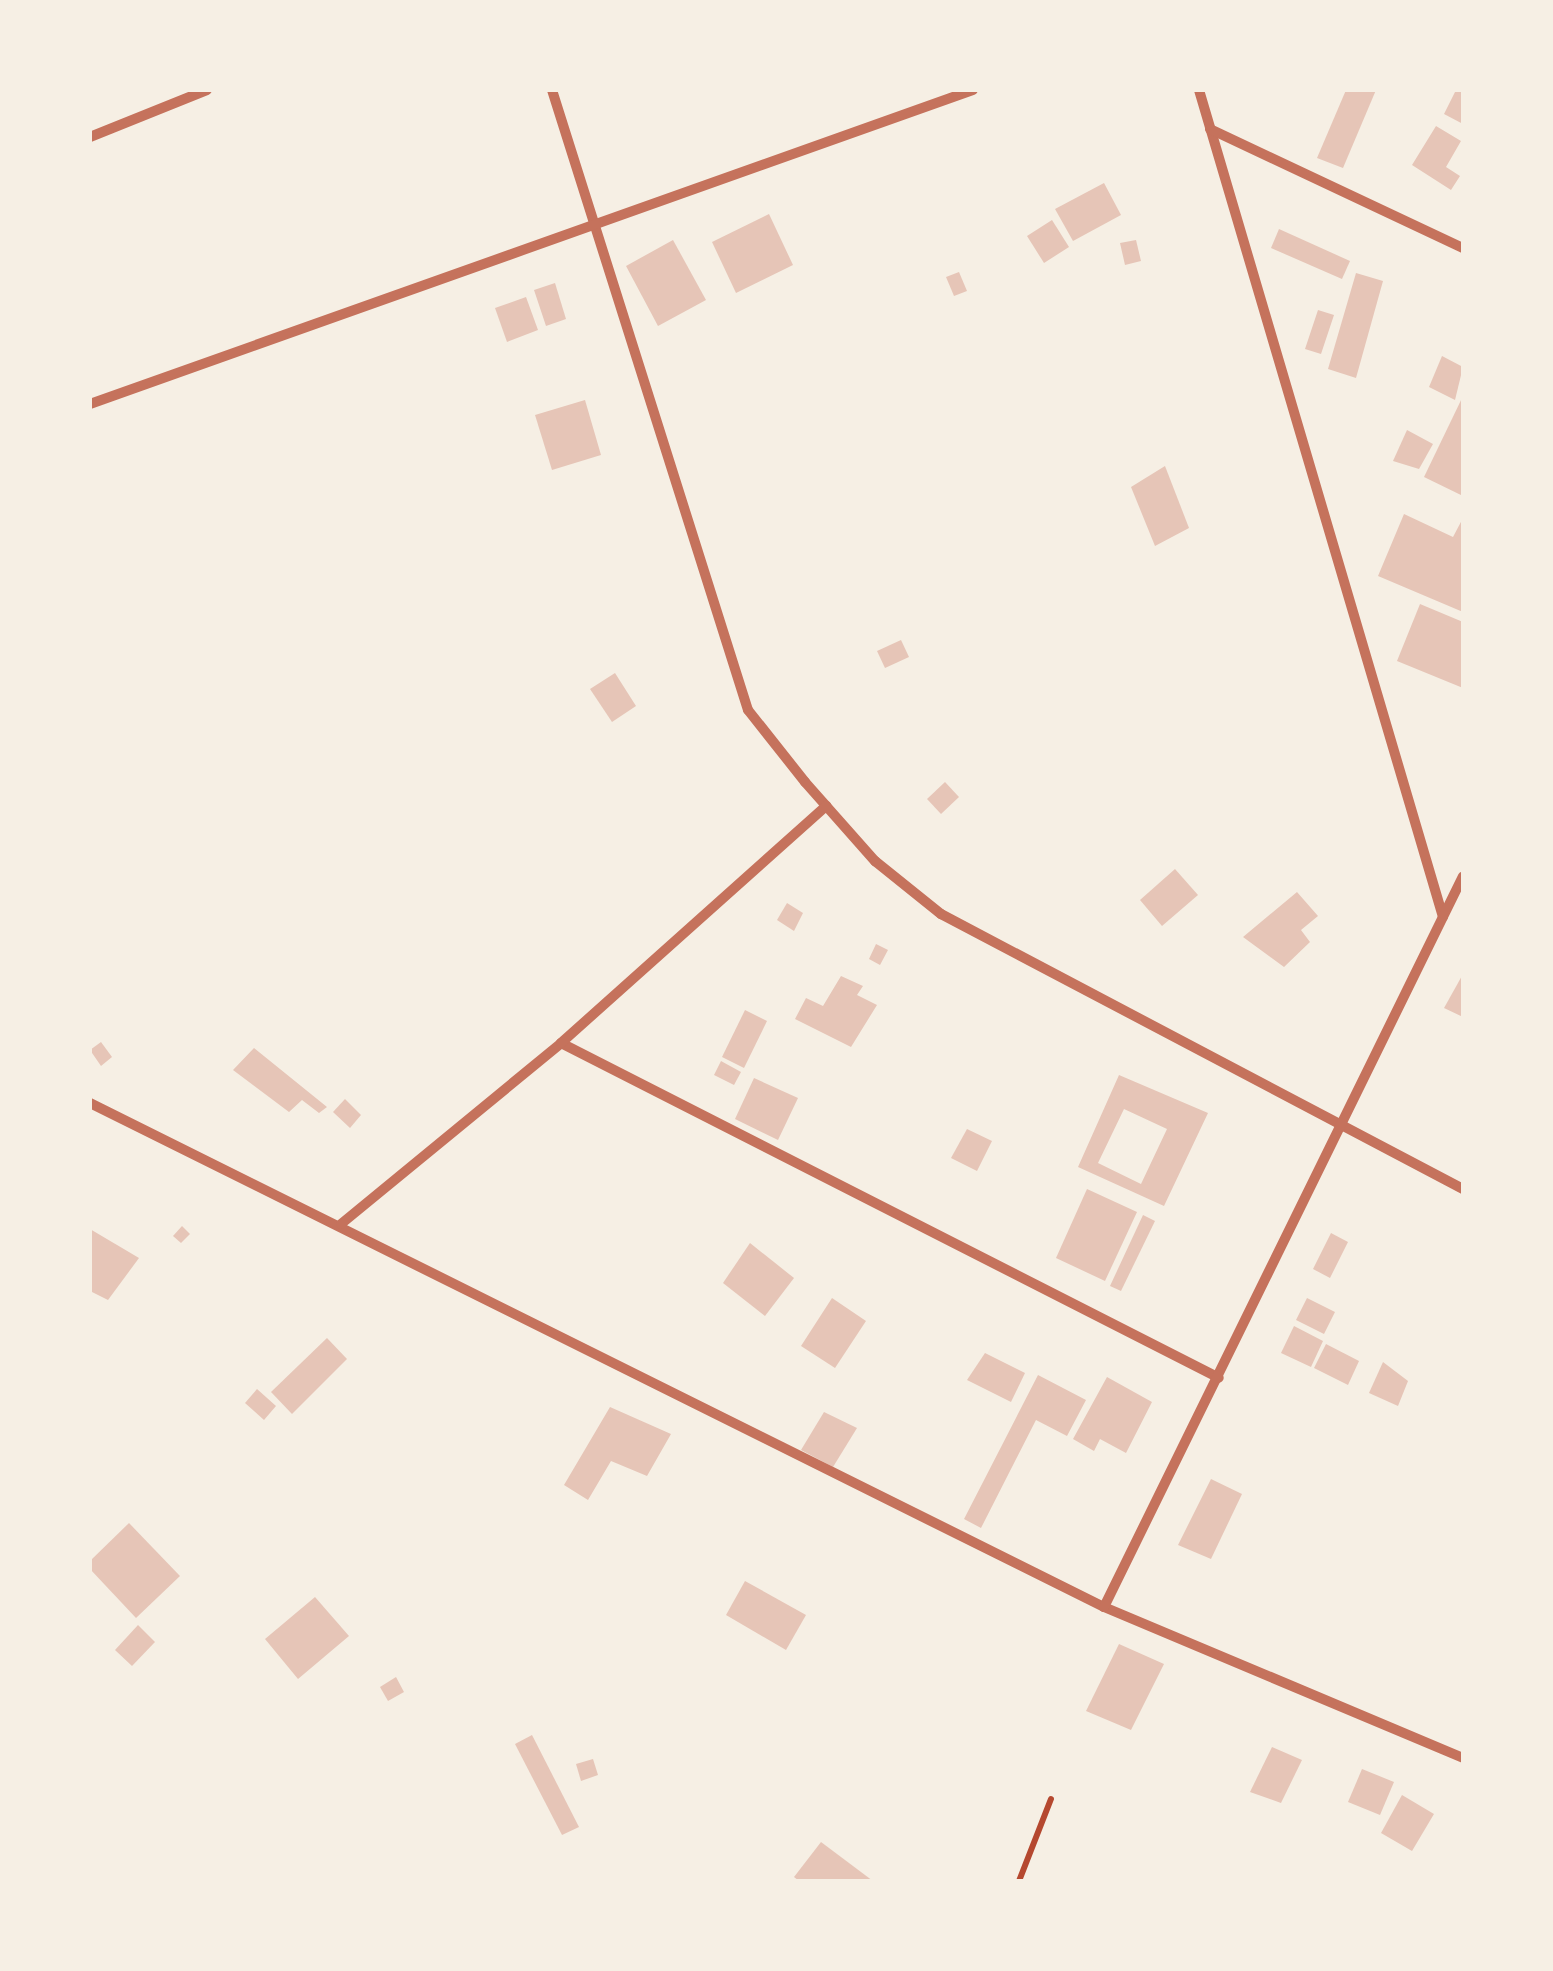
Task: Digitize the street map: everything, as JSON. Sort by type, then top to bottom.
[{"type":"street","points":[[90,138],[207,90]]},
{"type":"street","points":[[552,90],[748,710],[826,806],[875,861],[940,914],[1463,1189]]},
{"type":"street","points":[[90,404],[972,90]]},
{"type":"street","points":[[1199,90],[1444,917]]},
{"type":"street","points":[[1210,129],[1463,248]]},
{"type":"street","points":[[341,1224],[560,1044],[826,806]]},
{"type":"street","points":[[1104,1607],[1463,876]]},
{"type":"street","points":[[560,1044],[1219,1378]]},
{"type":"street","points":[[90,1103],[341,1224],[1104,1607],[1463,1758]]},
{"type":"path","points":[[1019,1881],[1052,1799]]},
{"type":"building","points":[[1346,90],[1376,90],[1343,168],[1317,158]]},
{"type":"building","points":[[1456,90],[1463,90],[1463,124],[1444,114]]},
{"type":"building","points":[[1436,126],[1461,141],[1446,167],[1460,176],[1451,190],[1412,165]]},
{"type":"building","points":[[1104,183],[1121,215],[1073,241],[1055,209]]},
{"type":"building","points":[[769,214],[793,265],[736,293],[712,242]]},
{"type":"building","points":[[1052,220],[1069,247],[1044,263],[1027,236]]},
{"type":"building","points":[[1279,229],[1350,261],[1342,279],[1271,248]]},
{"type":"building","points":[[673,240],[706,300],[658,326],[626,266]]},
{"type":"building","points":[[1136,240],[1141,261],[1125,265],[1120,243]]},
{"type":"building","points":[[959,272],[967,291],[954,296],[946,277]]},
{"type":"building","points":[[1356,273],[1383,281],[1356,378],[1328,369]]},
{"type":"building","points":[[555,283],[566,319],[546,326],[534,290]]},
{"type":"building","points":[[526,297],[538,330],[507,342],[495,308]]},
{"type":"building","points":[[1318,310],[1334,315],[1321,354],[1305,349]]},
{"type":"building","points":[[1442,356],[1463,367],[1455,400],[1429,387]]},
{"type":"building","points":[[1463,396],[1463,496],[1424,477]]},
{"type":"building","points":[[585,400],[601,455],[552,470],[535,415]]},
{"type":"building","points":[[1407,430],[1433,444],[1419,469],[1393,461]]},
{"type":"building","points":[[1165,466],[1189,528],[1155,546],[1131,487]]},
{"type":"building","points":[[1404,514],[1453,537],[1463,518],[1463,612],[1378,576]]},
{"type":"building","points":[[1420,604],[1463,622],[1463,688],[1397,661]]},
{"type":"building","points":[[901,640],[909,657],[885,668],[877,651]]},
{"type":"building","points":[[615,673],[636,706],[612,722],[590,689]]},
{"type":"building","points":[[945,782],[959,797],[941,814],[927,799]]},
{"type":"building","points":[[1175,869],[1198,895],[1162,926],[1140,900]]},
{"type":"building","points":[[1297,892],[1318,916],[1301,930],[1310,942],[1284,967],[1243,937]]},
{"type":"building","points":[[787,903],[803,913],[794,931],[777,920]]},
{"type":"building","points":[[876,944],[888,950],[880,965],[869,959]]},
{"type":"building","points":[[1463,974],[1463,1017],[1444,1008]]},
{"type":"building","points":[[841,976],[863,986],[857,995],[877,1005],[851,1047],[795,1019],[806,998],[823,1006]]},
{"type":"building","points":[[745,1010],[767,1021],[744,1068],[722,1057]]},
{"type":"building","points":[[101,1042],[112,1057],[101,1066],[90,1050]]},
{"type":"building","points":[[254,1048],[327,1107],[319,1113],[302,1100],[289,1112],[233,1070]]},
{"type":"building","points":[[721,1061],[741,1072],[734,1085],[714,1075]]},
{"type":"building","points":[[1119,1075],[1208,1113],[1164,1206],[1078,1167]],"holes":[[[1124,1109],[1167,1129],[1141,1184],[1098,1163]]]},
{"type":"building","points":[[754,1078],[798,1098],[778,1140],[735,1119]]},
{"type":"building","points":[[345,1099],[361,1115],[350,1128],[333,1112]]},
{"type":"building","points":[[967,1129],[992,1141],[977,1171],[951,1158]]},
{"type":"building","points":[[1087,1189],[1137,1212],[1105,1281],[1056,1258]]},
{"type":"building","points":[[1143,1215],[1155,1221],[1121,1291],[1110,1286]]},
{"type":"building","points":[[182,1226],[190,1234],[181,1243],[173,1236]]},
{"type":"building","points":[[90,1229],[139,1258],[108,1300],[90,1291]]},
{"type":"building","points":[[1331,1233],[1348,1242],[1330,1278],[1313,1269]]},
{"type":"building","points":[[750,1243],[794,1278],[765,1316],[723,1283]]},
{"type":"building","points":[[832,1298],[866,1321],[835,1368],[801,1346]]},
{"type":"building","points":[[1307,1298],[1335,1312],[1324,1334],[1296,1320]]},
{"type":"building","points":[[1294,1326],[1323,1341],[1311,1367],[1281,1353]]},
{"type":"building","points":[[327,1338],[347,1359],[292,1414],[271,1392]]},
{"type":"building","points":[[1326,1344],[1359,1361],[1348,1385],[1314,1368]]},
{"type":"building","points":[[985,1353],[1025,1373],[1011,1402],[967,1380]]},
{"type":"building","points":[[1383,1362],[1408,1381],[1398,1406],[1369,1393]]},
{"type":"building","points":[[1038,1375],[1086,1400],[1067,1436],[1036,1420],[981,1528],[964,1519]]},
{"type":"building","points":[[1107,1377],[1152,1402],[1126,1453],[1100,1439],[1094,1451],[1073,1439]]},
{"type":"building","points":[[257,1389],[276,1406],[264,1420],[245,1403]]},
{"type":"building","points":[[610,1407],[671,1434],[647,1476],[611,1461],[588,1500],[564,1485]]},
{"type":"building","points":[[824,1412],[857,1428],[833,1467],[801,1450]]},
{"type":"building","points":[[1211,1479],[1242,1494],[1211,1559],[1178,1545]]},
{"type":"building","points":[[129,1523],[180,1576],[136,1618],[90,1569],[90,1561]]},
{"type":"building","points":[[745,1581],[806,1615],[786,1650],[726,1615]]},
{"type":"building","points":[[315,1597],[349,1636],[298,1679],[265,1639]]},
{"type":"building","points":[[138,1625],[155,1642],[132,1666],[115,1650]]},
{"type":"building","points":[[1119,1644],[1164,1664],[1131,1730],[1086,1711]]},
{"type":"building","points":[[396,1677],[404,1692],[388,1701],[380,1687]]},
{"type":"building","points":[[532,1735],[579,1827],[562,1835],[515,1744]]},
{"type":"building","points":[[1272,1747],[1302,1760],[1281,1803],[1250,1792]]},
{"type":"building","points":[[593,1759],[598,1775],[581,1781],[576,1764]]},
{"type":"building","points":[[1362,1769],[1394,1782],[1380,1815],[1348,1802]]},
{"type":"building","points":[[1402,1795],[1434,1814],[1412,1851],[1381,1833]]},
{"type":"building","points":[[821,1842],[873,1881],[799,1881],[794,1877]]}]
